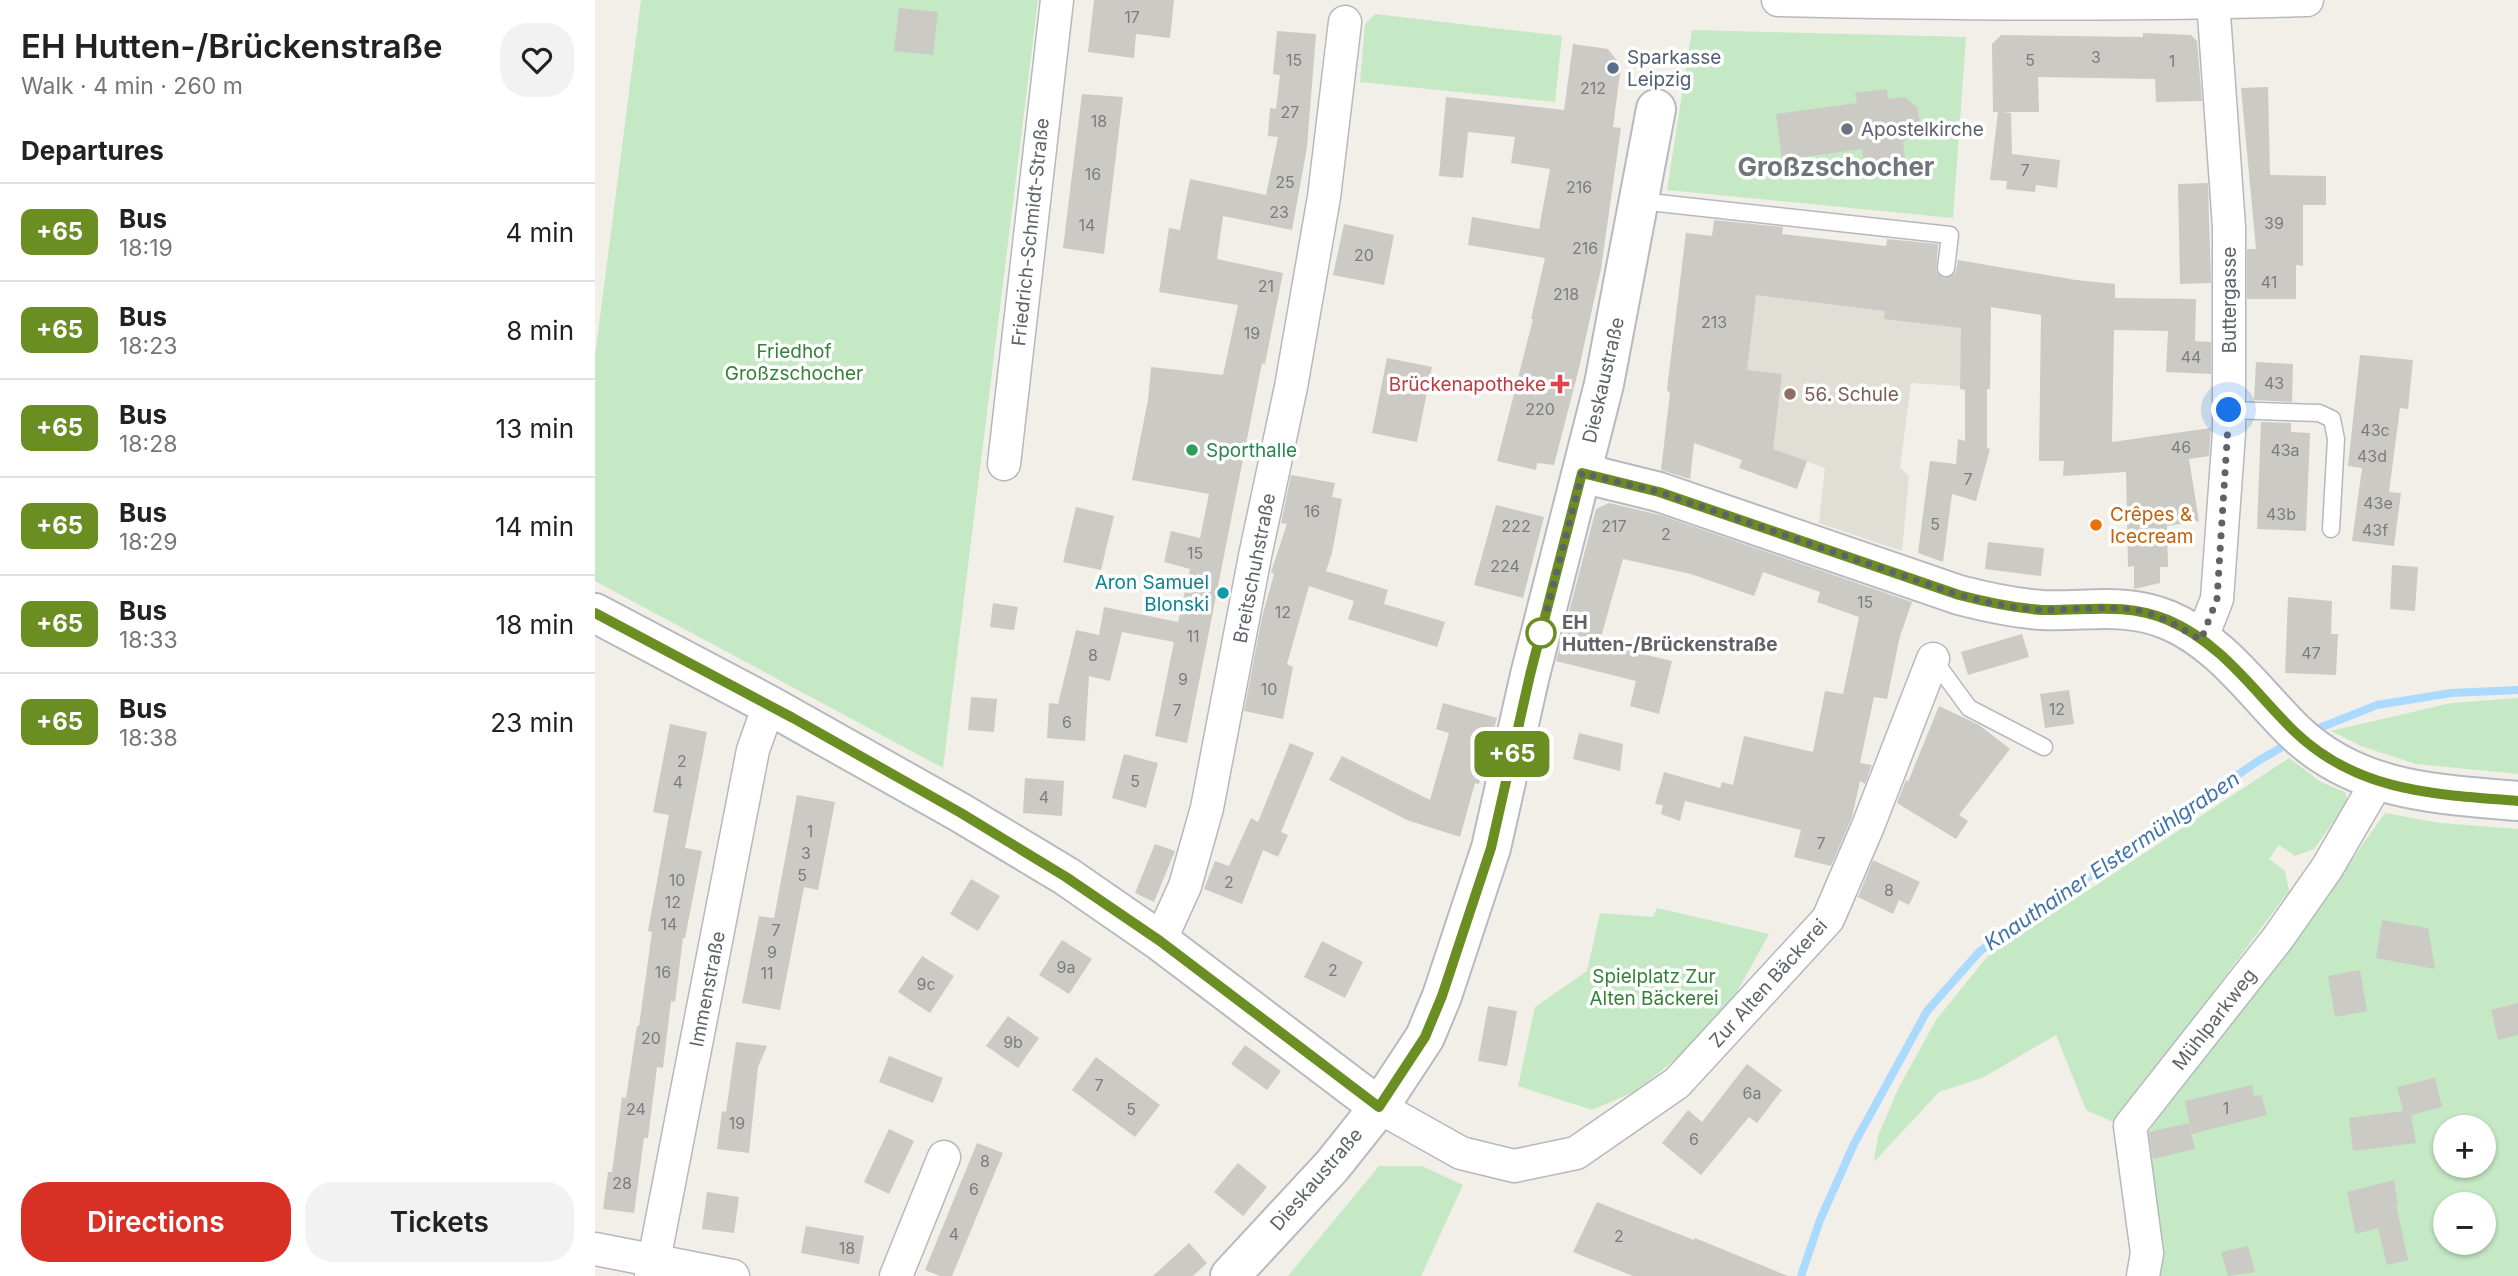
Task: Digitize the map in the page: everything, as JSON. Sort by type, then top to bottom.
[{"type":"main road","name":"Dieskaustraße","points":[[1230,1276],[1332,1166],[1379,1107],[1425,1037],[1442,996],[1491,848],[1530,675],[1604,384],[1656,109]]},
{"type":"main road","points":[[1582,473],[1659,492],[1959,595],[2001,606],[2033,609],[2103,607],[2139,611],[2170,621],[2201,640],[2247,679],[2285,721],[2314,747],[2340,765],[2377,782],[2423,793],[2518,801]]},
{"type":"main road","points":[[595,612],[769,705],[961,813],[1066,877],[1160,941],[1379,1107]]},
{"type":"street","name":"Friedrich-Schmidt-Straße","points":[[1004,464],[1056,0]]},
{"type":"street","points":[[1778,0],[2307,0]]},
{"type":"street","name":"Buttergasse","points":[[2201,640],[2217,599],[2229,410],[2229,227],[2213,2]]},
{"type":"street","name":"Breitschuhstraße","points":[[1160,941],[1185,886],[1207,808],[1255,556],[1291,387],[1322,210],[1345,22]]},
{"type":"street","name":"Zur Alten Bäckerei","points":[[1379,1107],[1461,1153],[1514,1166],[1576,1153],[1677,1083],[1828,919],[1868,826],[1933,659]]},
{"type":"street","name":"Immenstraße","points":[[653,1268],[753,750],[769,705]]},
{"type":"street","name":"Mühlparkweg","points":[[2143,1276],[2147,1253],[2130,1126],[2278,938],[2327,868],[2377,782]]},
{"type":"street","points":[[896,1276],[944,1157]]},
{"type":"street","points":[[595,1250],[653,1268],[733,1276]]},
{"type":"lane","points":[[1640,201],[1950,235],[1946,268]]},
{"type":"lane","points":[[2229,410],[2319,413],[2332,419],[2336,439],[2331,528]]},
{"type":"lane","name":"Zur Alten Bäckerei","points":[[1933,659],[1969,708],[2043,747]]},
{"type":"shaded area","name":"56. Schule","points":[[1686,233],[1941,262],[1951,259],[1962,302],[1960,386],[1911,383],[1900,468],[1909,476],[1902,551],[1819,523],[1825,468],[1770,448],[1667,390]]},
{"type":"green space","name":"Friedhof Großzschocher","points":[[641,0],[1038,0],[943,768],[595,581],[595,356]]},
{"type":"green space","points":[[1375,14],[1562,36],[1555,102],[1360,82],[1365,24]]},
{"type":"green space","points":[[1692,30],[1966,37],[1953,218],[1667,190]]},
{"type":"green space","points":[[2518,698],[2518,774],[2416,764],[2361,746],[2331,731],[2451,703]]},
{"type":"green space","points":[[2289,758],[2321,782],[2345,792],[2348,801],[2314,849],[2295,856],[2279,845],[2269,859],[2285,871],[2289,891],[2115,1123],[2086,1110],[2056,1035],[1984,1077],[1939,1092],[1874,1162],[1878,1136],[1898,1089],[1936,1020],[1987,957]]},
{"type":"green space","points":[[2385,813],[2440,823],[2518,829],[2518,1276],[2160,1276],[2147,1133],[2287,951]]},
{"type":"green space","name":"Spielplatz Zur Alten Bäckerei","points":[[1657,908],[1769,934],[1728,1008],[1687,1050],[1636,1091],[1592,1110],[1518,1086],[1535,1007],[1587,971],[1600,913],[1653,917]]},
{"type":"green space","points":[[1379,1166],[1422,1166],[1463,1185],[1421,1276],[1288,1276]]},
{"type":"building","points":[[1094,0],[1174,0],[1170,38],[1136,34],[1134,58],[1088,52]]},
{"type":"building","points":[[899,8],[938,12],[933,55],[894,51]]},
{"type":"building","points":[[1277,31],[1316,34],[1307,147],[1292,230],[1223,216],[1217,259],[1283,273],[1265,364],[1262,363],[1187,743],[1155,736],[1174,642],[1122,632],[1110,681],[1089,676],[1085,741],[1047,738],[1049,703],[1058,704],[1076,630],[1099,635],[1104,607],[1178,622],[1190,569],[1164,562],[1171,531],[1200,538],[1209,494],[1132,480],[1148,400],[1151,367],[1223,375],[1238,305],[1159,292],[1169,228],[1180,230],[1190,179],[1266,195],[1278,137],[1268,136],[1270,108],[1276,109],[1280,75],[1273,74]]},
{"type":"building","points":[[2143,33],[2191,35],[2197,41],[2202,101],[2156,102],[2155,79],[2038,77],[2039,112],[2003,112],[2011,113],[2012,154],[2060,160],[2057,188],[2036,185],[2035,192],[2006,189],[2007,181],[1990,180],[1998,112],[1993,112],[1992,44],[2001,35],[2143,37]]},
{"type":"building","points":[[1573,44],[1608,49],[1621,66],[1613,127],[1621,128],[1601,269],[1579,368],[1554,465],[1537,463],[1536,470],[1497,461],[1533,319],[1545,258],[1468,245],[1472,217],[1539,229],[1550,169],[1511,163],[1515,137],[1468,132],[1463,178],[1439,176],[1446,97],[1564,110]]},
{"type":"building","points":[[2268,87],[2270,175],[2326,176],[2326,205],[2303,205],[2303,266],[2296,265],[2296,299],[2247,299],[2247,249],[2256,249],[2241,88]]},
{"type":"building","name":"Apostelkirche","points":[[1887,89],[1888,99],[1905,97],[1917,107],[1920,122],[1903,143],[1905,158],[1898,159],[1900,171],[1865,176],[1862,149],[1782,160],[1776,114],[1857,103],[1855,93]]},
{"type":"building","points":[[1082,94],[1123,97],[1104,254],[1063,248]]},
{"type":"building","points":[[2208,183],[2211,283],[2180,284],[2178,184]]},
{"type":"building","points":[[1714,220],[1783,227],[1782,234],[1886,246],[1887,239],[1938,244],[1936,271],[1944,278],[1955,274],[1958,260],[2115,284],[2115,298],[2196,299],[2195,341],[2211,342],[2211,374],[2166,372],[2168,331],[2114,330],[2112,442],[2211,428],[2209,456],[2189,459],[2199,521],[2167,526],[2168,567],[2160,567],[2160,583],[2134,589],[2134,566],[2128,567],[2126,472],[2063,476],[2064,461],[2039,461],[2041,315],[1991,307],[1990,389],[1987,389],[1987,448],[1990,449],[1976,501],[1952,494],[1943,562],[1918,553],[1930,461],[1956,464],[1958,439],[1965,441],[1965,390],[1960,389],[1961,328],[1884,319],[1885,311],[1756,295],[1747,370],[1782,374],[1773,449],[1807,461],[1797,489],[1739,468],[1742,460],[1694,443],[1690,479],[1661,470],[1670,393],[1667,390],[1686,233],[1712,236]]},
{"type":"building","points":[[1344,224],[1394,235],[1384,285],[1333,275]]},
{"type":"building","points":[[2360,355],[2413,360],[2408,409],[2400,408],[2389,492],[2401,493],[2394,546],[2352,541],[2362,468],[2348,466]]},
{"type":"building","points":[[1387,358],[1432,367],[1417,442],[1372,433]]},
{"type":"building","points":[[2256,362],[2293,364],[2292,402],[2254,400]]},
{"type":"building","points":[[2261,422],[2291,423],[2291,432],[2310,433],[2306,531],[2257,529]]},
{"type":"building","points":[[1291,475],[1335,483],[1332,497],[1342,499],[1326,571],[1388,590],[1384,604],[1445,622],[1437,647],[1348,619],[1354,601],[1309,586],[1287,664],[1293,667],[1283,719],[1244,711],[1262,617],[1274,574],[1271,572],[1287,524],[1281,523]]},
{"type":"building","points":[[1609,503],[1660,515],[1912,602],[1900,636],[1887,699],[1874,697],[1860,763],[1872,765],[1865,784],[1860,781],[1852,817],[1831,866],[1794,857],[1801,830],[1685,801],[1680,821],[1661,814],[1663,805],[1655,804],[1664,772],[1720,788],[1722,782],[1733,785],[1744,736],[1813,752],[1825,691],[1843,694],[1859,617],[1817,602],[1820,592],[1763,572],[1754,596],[1691,574],[1623,559],[1599,644],[1672,661],[1659,714],[1630,706],[1636,681],[1556,661],[1596,509]]},
{"type":"building","points":[[1496,505],[1544,517],[1523,598],[1474,585]]},
{"type":"building","points":[[1076,507],[1114,516],[1101,570],[1063,562]]},
{"type":"building","points":[[1988,542],[2044,548],[2041,576],[1985,569]]},
{"type":"building","points":[[2392,565],[2418,567],[2415,611],[2390,609]]},
{"type":"building","points":[[2288,597],[2332,601],[2331,634],[2338,634],[2336,675],[2285,673]]},
{"type":"building","points":[[993,603],[1018,607],[1014,630],[990,627]]},
{"type":"building","points":[[2022,634],[2029,657],[1968,675],[1961,652]]},
{"type":"building","points":[[2069,690],[2074,724],[2045,728],[2040,694]]},
{"type":"building","points":[[971,697],[997,699],[994,732],[968,730]]},
{"type":"building","points":[[1443,703],[1497,718],[1479,784],[1475,783],[1460,837],[1407,820],[1329,780],[1342,756],[1430,800],[1449,733],[1436,729]]},
{"type":"building","points":[[1939,706],[1979,725],[2010,749],[1959,815],[1968,821],[1956,839],[1897,803]]},
{"type":"building","points":[[670,724],[707,732],[685,848],[702,851],[683,938],[675,1002],[671,1001],[663,1068],[657,1067],[648,1138],[644,1138],[634,1213],[603,1209],[608,1172],[612,1172],[622,1097],[626,1098],[639,1026],[652,932],[648,931],[669,815],[653,812]]},
{"type":"building","points":[[1579,733],[1623,744],[1620,771],[1573,759]]},
{"type":"building","points":[[1290,743],[1314,753],[1281,832],[1288,835],[1278,857],[1263,850],[1242,904],[1204,889],[1215,861],[1229,866],[1251,818],[1258,822]]},
{"type":"building","points":[[1124,754],[1158,763],[1146,808],[1112,798]]},
{"type":"building","points":[[1025,778],[1064,781],[1062,816],[1023,813]]},
{"type":"building","points":[[797,795],[835,802],[818,890],[804,887],[780,1010],[742,1003],[759,916],[774,918]]},
{"type":"building","points":[[1155,844],[1175,851],[1154,902],[1135,893]]},
{"type":"building","points":[[1873,860],[1920,882],[1909,905],[1899,900],[1893,914],[1858,897]]},
{"type":"building","points":[[971,879],[1000,896],[978,931],[950,914]]},
{"type":"building","points":[[2382,920],[2428,928],[2435,969],[2376,958]]},
{"type":"building","points":[[1062,940],[1092,959],[1069,994],[1039,975]]},
{"type":"building","points":[[1322,941],[1363,962],[1345,998],[1304,977]]},
{"type":"building","points":[[922,956],[954,976],[930,1013],[898,992]]},
{"type":"building","points":[[2360,970],[2367,1011],[2335,1017],[2328,976]]},
{"type":"building","points":[[2518,1003],[2518,1035],[2498,1040],[2491,1010]]},
{"type":"building","points":[[1488,1006],[1517,1011],[1507,1066],[1478,1061]]},
{"type":"building","points":[[1008,1016],[1039,1038],[1018,1068],[986,1046]]},
{"type":"building","points":[[736,1042],[767,1046],[758,1067],[749,1153],[717,1149],[722,1111],[726,1112]]},
{"type":"building","points":[[1245,1045],[1281,1071],[1267,1090],[1231,1064]]},
{"type":"building","points":[[889,1056],[943,1078],[933,1103],[879,1082]]},
{"type":"building","points":[[1096,1057],[1160,1105],[1135,1137],[1072,1090]]},
{"type":"building","points":[[1747,1064],[1782,1090],[1757,1123],[1749,1117],[1701,1175],[1662,1143],[1688,1110],[1702,1122]]},
{"type":"building","points":[[2435,1078],[2442,1107],[2411,1115],[2416,1143],[2353,1151],[2349,1118],[2403,1111],[2397,1087]]},
{"type":"building","points":[[2252,1085],[2254,1096],[2261,1095],[2267,1115],[2192,1134],[2185,1101]]},
{"type":"building","points":[[2189,1123],[2195,1149],[2153,1159],[2149,1132]]},
{"type":"building","points":[[889,1129],[914,1141],[889,1194],[864,1182]]},
{"type":"building","points":[[977,1143],[1003,1153],[952,1276],[940,1276],[925,1270]]},
{"type":"building","points":[[1238,1163],[1267,1187],[1243,1216],[1214,1192]]},
{"type":"building","points":[[2394,1180],[2396,1205],[2408,1260],[2387,1265],[2378,1228],[2356,1234],[2347,1192]]},
{"type":"building","points":[[707,1192],[739,1197],[734,1233],[702,1229]]},
{"type":"building","points":[[1597,1202],[1788,1276],[1633,1276],[1573,1252]]},
{"type":"building","points":[[806,1226],[864,1236],[859,1264],[801,1253]]},
{"type":"building","points":[[1189,1243],[1207,1263],[1193,1276],[1153,1276]]},
{"type":"building","points":[[2248,1246],[2255,1272],[2228,1276],[2221,1252]]},
{"type":"waterway","name":"Knauthainer Elstermühlgraben","points":[[2312,731],[2377,705],[2451,693],[2518,690]]},
{"type":"waterway","name":"Knauthainer Elstermühlgraben","points":[[1801,1276],[1820,1220],[1854,1144],[1927,1011],[1980,951],[2258,761],[2291,742]]},
{"type":"bus line","name":"+65","points":[[595,613],[793,718],[961,813],[1066,877],[1160,941],[1379,1107],[1425,1037],[1442,996],[1491,848],[1530,675],[1582,473],[1659,492],[1959,595],[2001,606],[2043,610],[2103,607],[2139,611],[2170,621],[2225,659],[2296,733],[2340,765],[2377,782],[2423,793],[2518,801]]},
{"type":"place","name":"Sparkasse Leipzig","points":[[1613,68]]},
{"type":"place","name":"Apostelkirche","points":[[1847,129]]},
{"type":"place","name":"Brückenapotheke","points":[[1560,384]]},
{"type":"place","name":"56. Schule","points":[[1790,394]]},
{"type":"place","name":"Sporthalle","points":[[1192,450]]},
{"type":"place","name":"Crêpes & Icecream","points":[[2096,525]]},
{"type":"place","name":"Aron Samuel Blonski","points":[[1223,593]]},
{"type":"place","name":"EH Hutten-/Brückenstraße","points":[[1541,633]]},
{"type":"district","name":"Großzschocher","points":[[1836,167]]},
{"type":"route","points":[[1541,633],[1540,635],[1582,473],[1659,492],[1959,595],[2001,606],[2043,610],[2103,607],[2139,611],[2170,621],[2201,640],[2217,599],[2229,410]]}]
